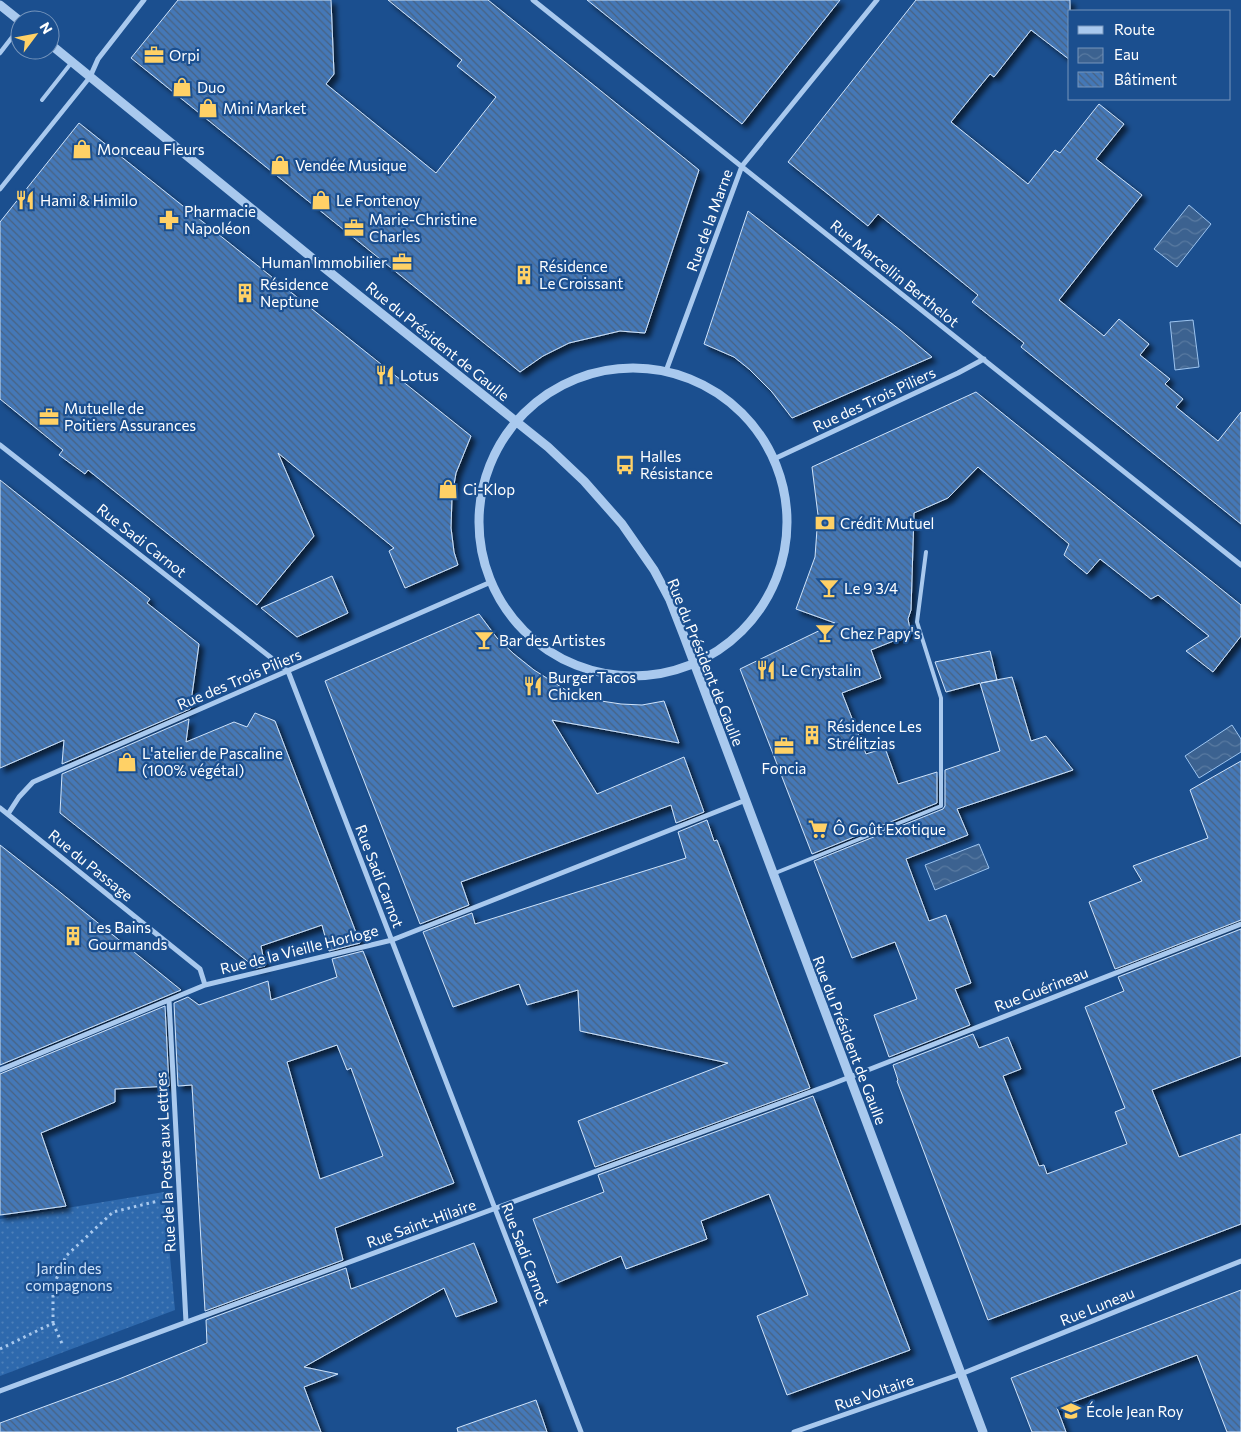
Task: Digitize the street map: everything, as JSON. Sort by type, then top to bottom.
[{"type":"street","points":[[0,189],[90,76],[98,59],[144,0]]},
{"type":"street","name":"Rue Marcellin Berthelot","points":[[534,0],[1241,565]]},
{"type":"street","name":"Rue de la Marne","points":[[666,371],[742,166],[877,0]]},
{"type":"street","points":[[0,5],[10,13]]},
{"type":"street","points":[[0,53],[10,40]]},
{"type":"street","name":"Rue du Président de Gaulle","points":[[60,52],[548,447],[584,481],[622,524],[654,570],[670,600],[983,1432]]},
{"type":"street","name":"Rue des Trois Piliers","points":[[774,459],[984,359]]},
{"type":"street","points":[[638,368],[666,371],[700,383],[730,402],[755,428],[774,459],[785,492],[788,526],[783,561],[770,594],[750,623],[724,646],[694,664],[673,671],[628,676],[594,671],[562,659],[534,640],[511,615],[491,582],[484,558],[480,530],[481,500],[493,458],[500,445],[516,422],[536,402],[559,387],[584,376],[611,369],[638,368]]},
{"type":"street","name":"Rue Sadi Carnot","points":[[0,445],[288,671],[581,1432]]},
{"type":"street","name":"Rue des Trois Piliers","points":[[8,814],[19,797],[33,782],[491,582]]},
{"type":"street","name":"Rue de la Vieille Horloge","points":[[0,1070],[205,985],[392,940],[746,800]]},
{"type":"street","name":"Rue du Passage","points":[[0,808],[200,969],[205,985]]},
{"type":"street","name":"Rue Guérineau","points":[[850,1077],[1241,924]]},
{"type":"street","name":"Rue de la Poste aux Lettres","points":[[168,1000],[186,1322]]},
{"type":"street","name":"Rue Saint-Hilaire","points":[[0,1391],[850,1077]]},
{"type":"street","name":"Rue Luneau","points":[[961,1374],[1241,1260]]},
{"type":"street","name":"Rue Voltaire","points":[[794,1432],[961,1374]]},
{"type":"lane","points":[[42,100],[72,62]]},
{"type":"lane","points":[[773,874],[942,806],[941,698],[916,622],[926,552]]},
{"type":"path","points":[[0,1349],[53,1323],[53,1287],[66,1256],[113,1212],[179,1196]]},
{"type":"green space","name":"Jardin des compagnons","points":[[164,1192],[175,1310],[0,1376],[0,1219]]},
{"type":"water","points":[[1189,205],[1211,224],[1177,267],[1154,249]]},
{"type":"water","points":[[1193,320],[1199,367],[1175,370],[1170,322]]},
{"type":"water","points":[[1232,725],[1241,739],[1241,752],[1199,778],[1185,756]]},
{"type":"water","points":[[979,844],[989,868],[935,890],[925,865]]},
{"type":"building","points":[[178,0],[331,0],[334,74],[326,84],[436,173],[496,97],[457,66],[462,60],[388,0],[488,0],[699,170],[645,333],[620,331],[569,343],[543,356],[520,372],[131,58]]},
{"type":"building","points":[[587,0],[840,0],[742,124]]},
{"type":"building","points":[[916,0],[1070,0],[1070,10],[1068,10],[1068,58],[1031,30],[994,77],[990,74],[951,122],[1028,184],[1055,150],[1060,153],[1099,104],[1124,124],[1096,159],[1142,195],[1059,300],[1104,336],[1119,319],[1149,344],[1140,355],[1170,379],[1165,384],[1183,399],[1176,407],[1218,441],[1241,412],[1241,524],[1021,347],[1024,343],[972,302],[978,295],[878,214],[868,226],[788,162]]},
{"type":"building","points":[[79,123],[471,436],[456,473],[452,496],[451,528],[454,552],[458,565],[405,588],[389,551],[394,548],[278,453],[314,536],[257,605],[88,470],[85,474],[59,455],[63,450],[0,399],[0,222]]},
{"type":"building","points":[[748,211],[932,357],[792,418],[772,392],[749,369],[734,357],[704,344]]},
{"type":"building","points":[[976,392],[1241,605],[1241,636],[1213,672],[1186,651],[1209,636],[1158,595],[1151,599],[1100,559],[1087,574],[1064,555],[1069,544],[978,467],[948,498],[914,513],[911,610],[908,619],[911,634],[871,650],[881,678],[842,693],[866,754],[885,748],[898,784],[937,772],[937,803],[812,854],[740,669],[835,623],[796,609],[815,557],[818,515],[812,467]]},
{"type":"building","points":[[0,480],[150,599],[147,603],[199,644],[190,709],[62,764],[64,740],[0,768]]},
{"type":"building","points":[[332,576],[348,613],[297,637],[261,608]]},
{"type":"building","points":[[479,614],[497,638],[514,654],[534,670],[569,692],[588,699],[621,704],[642,705],[664,701],[679,743],[552,720],[597,794],[684,757],[704,812],[676,823],[671,805],[461,882],[469,905],[420,924],[325,681]]},
{"type":"building","points":[[990,651],[997,680],[1012,677],[1031,741],[1046,736],[1073,770],[957,809],[968,835],[906,859],[929,921],[946,915],[971,983],[955,989],[970,1025],[889,1057],[874,1015],[917,999],[895,942],[852,958],[814,861],[943,809],[945,806],[945,770],[1000,751],[980,683],[946,692],[935,662]]},
{"type":"building","points":[[255,713],[275,721],[360,943],[329,951],[322,925],[261,946],[265,966],[256,968],[60,813],[62,774],[189,719],[186,742],[234,722],[247,727]]},
{"type":"building","points":[[1241,761],[1241,920],[1115,969],[1089,902],[1142,881],[1133,866],[1208,838],[1190,790]]},
{"type":"building","points":[[707,820],[714,841],[717,840],[810,1088],[595,1167],[578,1121],[728,1063],[580,1031],[578,990],[527,1005],[519,984],[453,1007],[423,932],[472,913],[475,924],[686,858],[678,832]]},
{"type":"building","points":[[0,845],[56,889],[181,990],[0,1065]]},
{"type":"building","points":[[1241,929],[1241,1056],[1152,1090],[1179,1157],[1241,1134],[1241,1224],[988,1320],[897,1081],[893,1065],[973,1034],[979,1048],[1008,1037],[1021,1069],[1003,1076],[1039,1166],[1044,1165],[1047,1174],[1127,1144],[1115,1112],[1125,1108],[1085,1007],[1124,991],[1118,977]]},
{"type":"building","points":[[363,951],[454,1183],[335,1228],[343,1260],[205,1311],[192,1085],[178,1086],[174,1003],[188,997],[199,1005],[268,981],[271,1000],[337,977],[332,959]],"holes":[[[337,1045],[347,1070],[351,1068],[383,1156],[320,1179],[287,1062]]]},
{"type":"building","points":[[165,1006],[169,1086],[115,1089],[115,1102],[41,1133],[66,1206],[0,1215],[0,1074]]},
{"type":"building","points":[[813,1096],[910,1350],[787,1395],[757,1316],[808,1295],[769,1194],[701,1221],[707,1239],[626,1269],[621,1256],[557,1283],[533,1219],[604,1192],[598,1175]]},
{"type":"building","points":[[474,1243],[497,1302],[456,1317],[444,1288],[304,1367],[338,1374],[304,1387],[321,1432],[0,1432],[0,1423],[119,1379],[207,1343],[206,1320],[346,1268],[351,1289]]},
{"type":"building","points":[[1241,1290],[1241,1432],[1227,1432],[1197,1355],[1057,1408],[1066,1432],[1032,1432],[1011,1378]]},
{"type":"building","points":[[536,1400],[547,1432],[458,1432],[457,1428]]},
{"type":"place","name":"Orpi","points":[[154,55]]},
{"type":"place","name":"Duo","points":[[182,87]]},
{"type":"place","name":"Mini Market","points":[[208,108]]},
{"type":"place","name":"Monceau Fleurs","points":[[82,149]]},
{"type":"place","name":"Vendée Musique","points":[[280,165]]},
{"type":"place","name":"Hami & Himilo","points":[[25,200]]},
{"type":"place","name":"Le Fontenoy","points":[[321,200]]},
{"type":"place","name":"Pharmacie Napoléon","points":[[169,220]]},
{"type":"place","name":"Marie-Christine Charles","points":[[354,228]]},
{"type":"place","name":"Human Immobilier","points":[[402,262]]},
{"type":"place","name":"Résidence Le Croissant","points":[[524,275]]},
{"type":"place","name":"Résidence Neptune","points":[[245,293]]},
{"type":"place","name":"Lotus","points":[[385,375]]},
{"type":"place","name":"Mutuelle de Poitiers Assurances","points":[[49,417]]},
{"type":"place","name":"Halles Résistance","points":[[625,465]]},
{"type":"place","name":"Ci-Klop","points":[[448,489]]},
{"type":"place","name":"Crédit Mutuel","points":[[825,523]]},
{"type":"place","name":"Le 9 3/4","points":[[829,588]]},
{"type":"place","name":"Chez Papy's","points":[[825,633]]},
{"type":"place","name":"Bar des Artistes","points":[[484,640]]},
{"type":"place","name":"Le Crystalin","points":[[766,670]]},
{"type":"place","name":"Burger Tacos Chicken","points":[[533,686]]},
{"type":"place","name":"Résidence Les Strélitzias","points":[[812,735]]},
{"type":"place","name":"Foncia","points":[[784,746]]},
{"type":"place","name":"L'atelier de Pascaline (100% végétal)","points":[[127,762]]},
{"type":"place","name":"Ô Goût Exotique","points":[[818,829]]},
{"type":"place","name":"Les Bains Gourmands","points":[[73,936]]},
{"type":"place","name":"École Jean Roy","points":[[1071,1411]]}]
